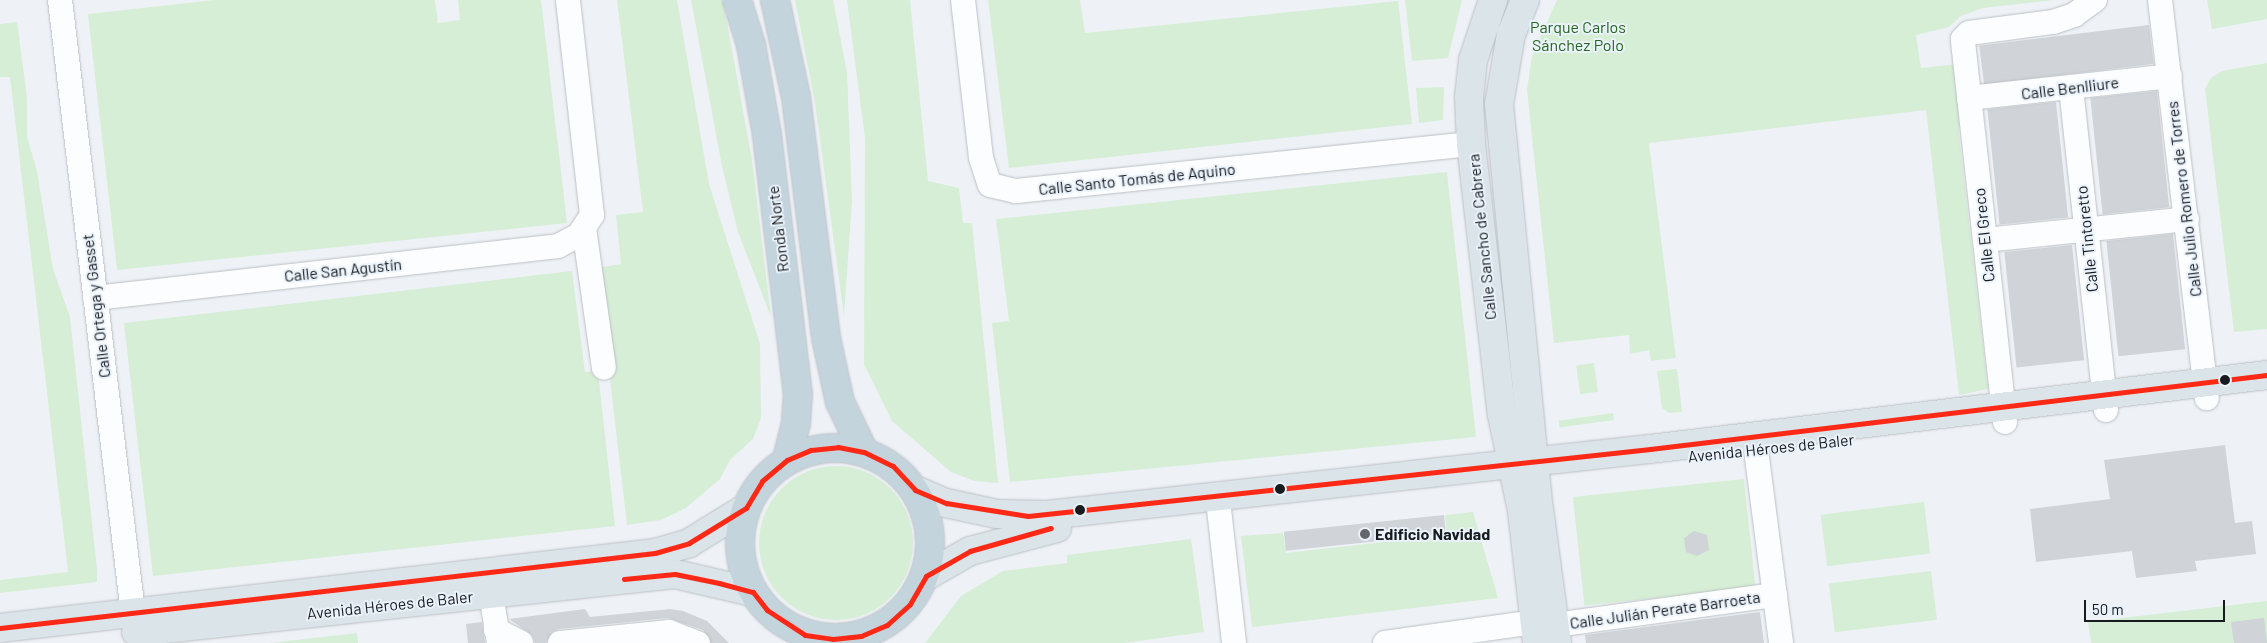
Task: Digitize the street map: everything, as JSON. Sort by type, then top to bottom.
[{"type":"highway","name":"Ronda Norte","points":[[737,0],[751,45],[767,135],[798,394],[796,423],[787,460]]},
{"type":"highway","points":[[775,0],[796,97],[826,338],[840,402],[864,452]]},
{"type":"highway","points":[[820,449],[864,452],[893,466],[915,490],[928,517],[932,547],[926,576],[910,604],[885,634],[832,639],[807,639],[766,610],[753,592],[741,556],[739,536],[746,508],[762,480],[787,460],[820,449]]},
{"type":"main road","name":"Calle Sancho de Cabrera","points":[[1493,0],[1473,60],[1469,96],[1471,144],[1502,415],[1524,468]]},
{"type":"main road","name":"Calle Sancho de Cabrera","points":[[1524,468],[1499,104],[1511,34],[1526,0]]},
{"type":"main road","name":"Avenida Héroes de Baler","points":[[2206,390],[2267,375]]},
{"type":"main road","name":"Avenida Héroes de Baler","points":[[926,576],[970,551],[1019,535],[1524,468],[1756,450],[2105,398],[2206,390],[2267,391]]},
{"type":"main road","name":"Avenida Héroes de Baler","points":[[915,490],[946,503],[997,514],[1028,516],[1524,468],[2004,414]]},
{"type":"main road","points":[[1524,468],[1522,511],[1546,633]]},
{"type":"main road","name":"Avenida Héroes de Baler","points":[[0,628],[655,554],[689,543],[746,508]]},
{"type":"main road","name":"Avenida Héroes de Baler","points":[[25,643],[675,574],[753,592]]},
{"type":"street","name":"Calle Ortega y Gasset","points":[[60,0],[133,613]]},
{"type":"street","points":[[568,0],[592,215],[584,228],[604,368]]},
{"type":"street","name":"Calle Santo Tomás de Aquino","points":[[963,0],[981,158],[990,185],[1016,191],[1471,144]]},
{"type":"street","name":"Calle El Greco","points":[[2004,414],[1962,49],[1969,33],[2053,22],[2087,8],[2095,0]]},
{"type":"street","name":"Calle Julio Romero de Torres","points":[[2160,0],[2206,390]]},
{"type":"street","name":"Calle Benlliure","points":[[1969,98],[2170,76]]},
{"type":"street","name":"Calle Tintoretto","points":[[2071,88],[2085,230],[2105,398]]},
{"type":"street","points":[[1984,240],[2187,219]]},
{"type":"street","name":"Calle San Agustín","points":[[95,298],[558,246],[579,235],[584,228]]},
{"type":"street","points":[[1756,450],[1781,643]]},
{"type":"street","points":[[1219,509],[1234,643]]},
{"type":"street","points":[[491,594],[498,636],[520,643]]},
{"type":"street","name":"Calle Julián Perate Barroeta","points":[[1385,643],[1546,633],[1774,596]]},
{"type":"street","points":[[560,643],[622,639],[669,632],[698,643]]},
{"type":"green space","points":[[215,0],[435,0],[438,23],[460,20],[458,0],[541,0],[567,223],[117,270],[88,14]]},
{"type":"green space","points":[[617,0],[677,0],[709,184],[760,344],[761,418],[753,439],[730,460],[720,479],[686,508],[661,520],[627,525],[597,268],[621,264],[616,215],[643,212]]},
{"type":"green space","points":[[691,0],[722,0],[752,160],[771,317],[738,232],[722,166]]},
{"type":"green space","points":[[795,0],[833,0],[847,72],[852,201],[844,316],[815,103]]},
{"type":"green space","points":[[847,0],[910,0],[928,181],[959,188],[963,223],[972,223],[998,483],[974,481],[951,472],[892,421],[864,364],[865,138]]},
{"type":"green space","points":[[988,0],[1080,0],[1085,33],[1398,1],[1412,124],[1009,168]]},
{"type":"green space","points":[[1405,0],[1462,0],[1448,58],[1412,61]]},
{"type":"green space","name":"Parque Carlos Sánchez Polo","points":[[1557,0],[2055,0],[1983,8],[1961,16],[1949,27],[1916,35],[1921,68],[1959,64],[1959,135],[1988,389],[1959,395],[1926,110],[1649,143],[1676,358],[1651,361],[1649,350],[1630,354],[1629,335],[1554,343],[1527,90],[1532,56]]},
{"type":"green space","points":[[2207,0],[2267,0],[2267,19],[2212,29]]},
{"type":"green space","points":[[17,22],[27,98],[27,137],[37,171],[53,269],[70,317],[97,582],[0,593],[0,580],[68,572],[10,77],[0,77],[0,24]]},
{"type":"green space","points":[[2267,63],[2267,329],[2234,332],[2205,89],[2211,78],[2222,71]]},
{"type":"green space","points":[[1444,87],[1443,120],[1419,123],[1416,88]]},
{"type":"green space","points":[[1447,172],[1476,437],[1010,482],[992,323],[1009,321],[996,219]]},
{"type":"green space","points":[[572,271],[585,372],[598,371],[615,526],[153,576],[124,323]]},
{"type":"green space","points":[[1594,363],[1598,392],[1580,394],[1576,366]]},
{"type":"green space","points":[[1677,369],[1682,412],[1669,413],[1662,408],[1657,371]]},
{"type":"green space","points":[[1613,413],[1614,420],[1560,428],[1559,421]]},
{"type":"green space","points":[[836,466],[865,472],[879,479],[890,489],[900,500],[907,514],[913,543],[907,572],[900,586],[890,597],[879,607],[865,614],[836,620],[807,614],[793,607],[782,597],[772,586],[765,572],[759,543],[765,514],[772,500],[782,489],[793,479],[807,472]]},
{"type":"green space","points":[[1744,479],[1755,587],[1584,605],[1573,497]]},
{"type":"green space","points":[[1924,502],[1930,554],[1827,566],[1821,515]]},
{"type":"green space","points":[[1473,512],[1498,598],[1252,627],[1241,536],[1283,533],[1286,553],[1447,535],[1445,515]]},
{"type":"green space","points":[[1191,539],[1204,632],[1124,643],[925,643],[961,596],[1003,571],[1067,563],[1067,555]]},
{"type":"green space","points":[[1931,571],[1937,620],[1835,632],[1829,584]]},
{"type":"green space","points":[[2267,601],[2267,643],[2091,643],[2088,622]]},
{"type":"green space","points":[[357,633],[358,643],[270,643]]},
{"type":"building","points":[[2149,25],[2154,64],[1984,85],[1979,46]]},
{"type":"building","points":[[2157,91],[2169,207],[2103,214],[2090,98]]},
{"type":"building","points":[[2056,102],[2068,217],[2000,225],[1987,109]]},
{"type":"building","points":[[2173,234],[2185,349],[2118,356],[2106,241]]},
{"type":"building","points":[[2072,245],[2084,360],[2016,367],[2004,252]]},
{"type":"building","points":[[2225,445],[2235,523],[2252,521],[2256,554],[2195,561],[2197,571],[2136,578],[2132,551],[2036,562],[2030,509],[2110,499],[2104,460]]},
{"type":"building","name":"Edificio Navidad","points":[[1444,515],[1446,534],[1286,551],[1284,532]]},
{"type":"building","points":[[1694,531],[1707,535],[1709,550],[1697,556],[1686,552],[1684,538]]},
{"type":"building","points":[[585,609],[590,617],[670,609],[683,611],[707,621],[729,643],[711,643],[703,630],[668,618],[559,629],[552,632],[546,643],[535,643],[532,635],[509,619]]},
{"type":"building","points":[[1760,612],[1764,643],[1586,643],[1585,635]]},
{"type":"building","points":[[2264,618],[2267,643],[2234,643],[2231,622]]},
{"type":"building","points":[[482,622],[485,643],[468,643],[466,624]]},
{"type":"transit line","points":[[0,628],[655,553],[689,543],[746,508],[762,481],[787,460],[811,450],[838,447],[864,452],[893,466],[915,490],[946,503],[1028,516],[1650,449],[2267,375]]},
{"type":"transit line","points":[[624,579],[675,574],[719,583],[753,592],[767,610],[805,635],[833,639],[861,636],[887,625],[910,604],[926,576],[970,551],[1051,528]]},
{"type":"place","name":"Edificio Navidad","points":[[1365,534]]}]
